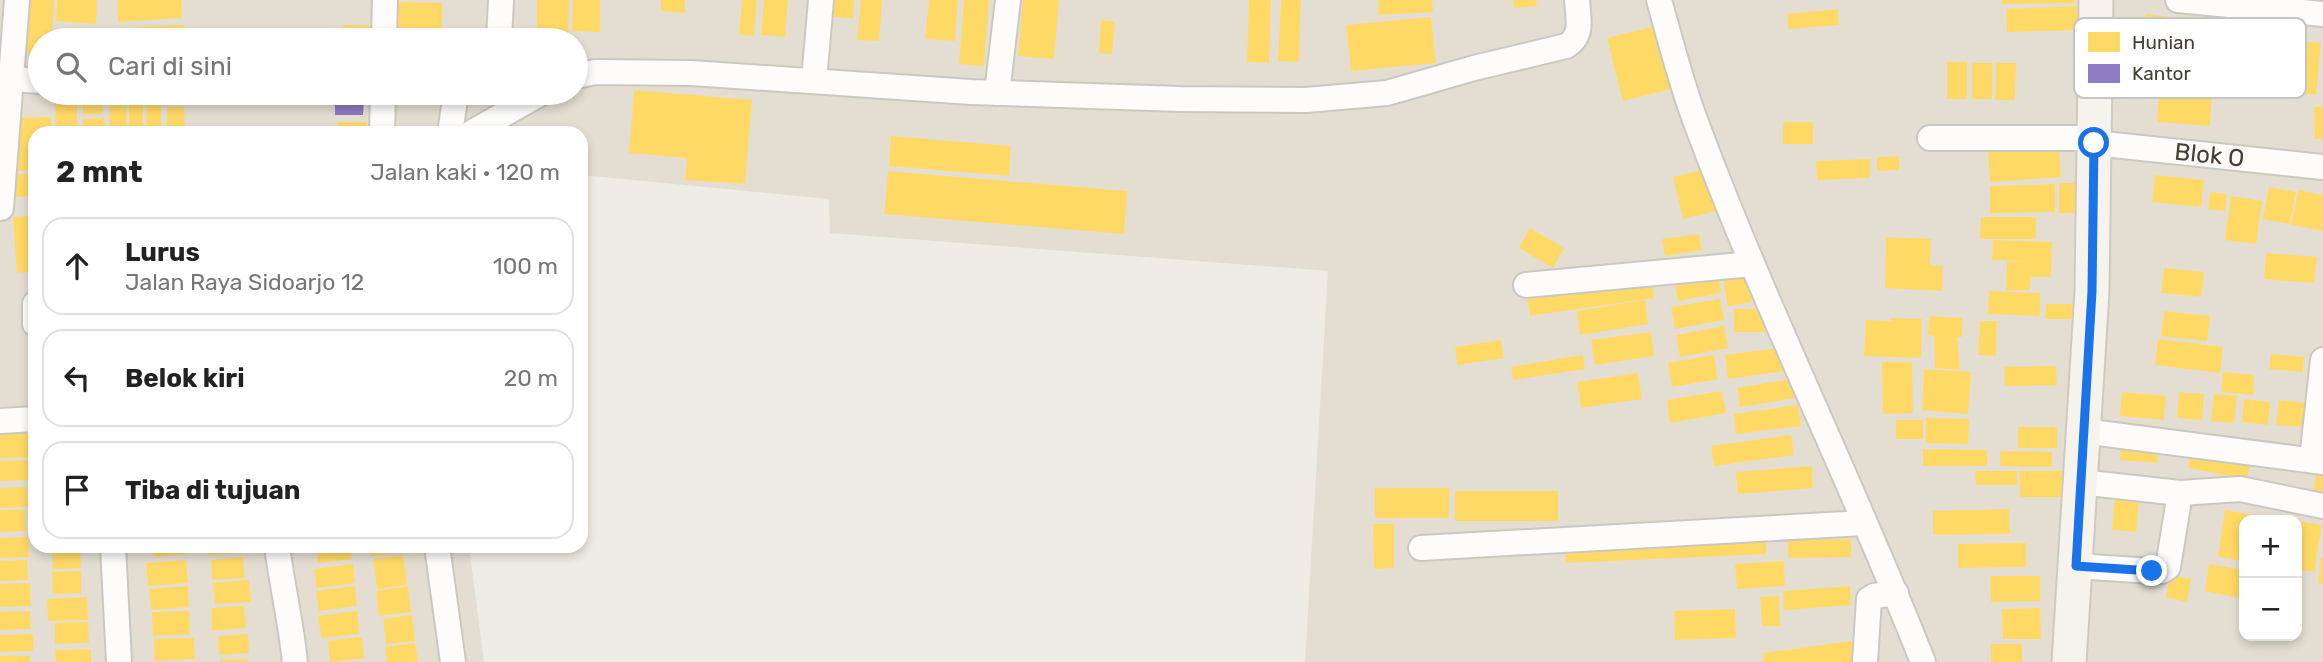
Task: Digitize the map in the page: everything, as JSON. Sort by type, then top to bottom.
[{"type":"main road","points":[[2095,0],[2095,18]]},
{"type":"main road","points":[[2069,662],[2092,291],[2094,98]]},
{"type":"street","points":[[1,208],[5,79],[17,0]]},
{"type":"street","points":[[384,28],[385,0]]},
{"type":"street","points":[[500,28],[501,0]]},
{"type":"street","points":[[814,81],[821,0]]},
{"type":"street","points":[[997,93],[1008,0]]},
{"type":"street","points":[[588,74],[691,74],[997,93],[1306,100],[1387,93],[1566,46],[1576,39],[1578,33],[1577,0]]},
{"type":"street","points":[[1659,0],[1693,115],[1752,264],[1896,593],[1923,662]]},
{"type":"street","points":[[2178,0],[2323,13]]},
{"type":"street","points":[[5,79],[28,80]]},
{"type":"street","points":[[382,126],[383,105]]},
{"type":"street","points":[[451,126],[454,105]]},
{"type":"street","points":[[483,126],[520,105]]},
{"type":"street","name":"Blok O","points":[[1930,138],[2094,141],[2323,167]]},
{"type":"street","points":[[1526,285],[1752,264]]},
{"type":"street","points":[[2083,431],[2318,461],[2323,360]]},
{"type":"street","points":[[0,421],[28,419]]},
{"type":"street","points":[[2080,482],[2180,493],[2240,489],[2323,506]]},
{"type":"street","points":[[2076,566],[2152,571],[2162,571],[2168,567],[2180,493]]},
{"type":"street","points":[[1421,548],[1864,523]]},
{"type":"street","points":[[113,553],[119,662]]},
{"type":"street","points":[[278,553],[295,662]]},
{"type":"street","points":[[439,553],[453,662]]},
{"type":"street","points":[[279,662],[282,586]]},
{"type":"street","points":[[1866,662],[1869,600],[1874,596],[1896,593]]},
{"type":"shaded area","points":[[0,0],[2323,0],[2323,662],[1305,662],[1328,271],[830,233],[829,199],[588,176],[588,126],[28,126],[28,553],[470,553],[484,662],[0,662]]},
{"type":"building: Hunian","points":[[25,0],[54,0],[53,28],[28,28],[28,53],[22,52]]},
{"type":"building: Hunian","points":[[57,0],[97,0],[96,24],[56,21]]},
{"type":"building: Hunian","points":[[117,0],[181,0],[182,18],[118,22]]},
{"type":"building: Hunian","points":[[537,0],[569,0],[568,28],[537,28]]},
{"type":"building: Hunian","points":[[573,0],[600,0],[600,32],[588,32],[588,28],[572,28]]},
{"type":"building: Hunian","points":[[661,0],[685,0],[685,13],[661,11]]},
{"type":"building: Hunian","points":[[742,0],[757,0],[754,36],[739,35]]},
{"type":"building: Hunian","points":[[764,0],[788,0],[785,37],[761,35]]},
{"type":"building: Hunian","points":[[835,0],[854,0],[853,18],[833,17]]},
{"type":"building: Hunian","points":[[861,0],[882,0],[879,41],[857,40]]},
{"type":"building: Hunian","points":[[929,0],[958,0],[955,41],[925,39]]},
{"type":"building: Hunian","points":[[964,0],[989,0],[984,66],[959,64]]},
{"type":"building: Hunian","points":[[1023,0],[1059,0],[1054,59],[1018,56]]},
{"type":"building: Hunian","points":[[1249,0],[1271,0],[1269,63],[1247,62]]},
{"type":"building: Hunian","points":[[1281,0],[1301,0],[1299,62],[1278,61]]},
{"type":"building: Hunian","points":[[1378,0],[1432,0],[1433,12],[1379,15]]},
{"type":"building: Hunian","points":[[1513,0],[1536,0],[1537,6],[1514,8]]},
{"type":"building: Hunian","points":[[2002,0],[2075,0],[2075,3],[2002,4]]},
{"type":"building: Hunian","points":[[393,2],[442,3],[442,28],[392,28]]},
{"type":"building: Hunian","points":[[2083,6],[2084,18],[2074,18],[2074,30],[2007,32],[2006,9]]},
{"type":"building: Hunian","points":[[1838,9],[1839,25],[1788,29],[1787,14]]},
{"type":"building: Hunian","points":[[2146,14],[2176,18],[2145,18]]},
{"type":"building: Hunian","points":[[1431,17],[1436,63],[1351,71],[1346,25]]},
{"type":"building: Hunian","points":[[1101,20],[1115,22],[1112,54],[1099,53]]},
{"type":"building: Hunian","points":[[184,25],[184,28],[121,28]]},
{"type":"building: Hunian","points":[[343,25],[379,26],[379,28],[343,28]]},
{"type":"building: Hunian","points":[[1660,25],[1675,88],[1623,101],[1607,38]]},
{"type":"building: Hunian","points":[[2306,42],[2321,43],[2316,95],[2306,94]]},
{"type":"building: Hunian","points":[[1947,62],[1967,62],[1967,99],[1947,99]]},
{"type":"building: Hunian","points":[[1972,63],[1992,63],[1992,99],[1972,99]]},
{"type":"building: Hunian","points":[[1996,63],[2016,63],[2015,100],[1995,100]]},
{"type":"building: Hunian","points":[[634,90],[752,100],[745,184],[685,180],[687,158],[629,153]]},
{"type":"building: Hunian","points":[[2159,98],[2212,98],[2210,126],[2157,122]]},
{"type":"building: Hunian","points":[[55,105],[77,105],[77,126],[56,126]]},
{"type":"building: Hunian","points":[[83,105],[103,105],[103,114],[83,114]]},
{"type":"building: Hunian","points":[[109,105],[126,105],[127,126],[110,126]]},
{"type":"building: Hunian","points":[[129,105],[143,105],[143,126],[129,126]]},
{"type":"building: Hunian","points":[[146,105],[161,105],[161,126],[147,126]]},
{"type":"building: Hunian","points":[[167,107],[184,107],[185,126],[167,126]]},
{"type":"building: Hunian","points":[[2314,107],[2323,107],[2323,139],[2315,139]]},
{"type":"building: Hunian","points":[[51,117],[51,126],[28,126],[28,170],[16,171],[15,118]]},
{"type":"building: Hunian","points":[[104,118],[105,126],[83,126],[83,119]]},
{"type":"building: Hunian","points":[[338,122],[367,122],[367,126],[338,126]]},
{"type":"building: Hunian","points":[[1783,122],[1813,122],[1813,144],[1783,144]]},
{"type":"building: Hunian","points":[[891,136],[1011,146],[1009,176],[889,166]]},
{"type":"building: Hunian","points":[[2059,148],[2061,177],[1990,182],[1988,152]]},
{"type":"building: Hunian","points":[[1899,156],[1899,170],[1877,171],[1877,157]]},
{"type":"building: Hunian","points":[[1870,159],[1870,178],[1817,180],[1816,161]]},
{"type":"building: Hunian","points":[[1710,168],[1720,210],[1683,219],[1673,177]]},
{"type":"building: Hunian","points":[[888,171],[1127,191],[1124,234],[884,214]]},
{"type":"building: Hunian","points":[[13,174],[28,174],[28,196],[13,197]]},
{"type":"building: Hunian","points":[[2155,175],[2204,180],[2201,207],[2152,202]]},
{"type":"building: Hunian","points":[[2059,183],[2087,183],[2087,213],[2059,213]]},
{"type":"building: Hunian","points":[[2055,184],[2055,212],[1990,213],[1990,186]]},
{"type":"building: Hunian","points":[[2269,187],[2296,192],[2290,224],[2263,219]]},
{"type":"building: Hunian","points":[[2299,190],[2323,195],[2323,231],[2291,225]]},
{"type":"building: Hunian","points":[[2210,192],[2227,194],[2225,211],[2208,209]]},
{"type":"building: Hunian","points":[[2231,196],[2262,201],[2256,244],[2225,240]]},
{"type":"building: Hunian","points":[[28,216],[28,272],[17,273],[13,217]]},
{"type":"building: Hunian","points":[[1981,217],[2036,217],[2036,239],[1980,239]]},
{"type":"building: Hunian","points":[[1530,228],[1564,248],[1553,268],[1519,248]]},
{"type":"building: Hunian","points":[[1699,234],[1702,250],[1665,256],[1662,239]]},
{"type":"building: Hunian","points":[[1886,237],[1931,239],[1930,265],[1943,266],[1942,291],[1885,288]]},
{"type":"building: Hunian","points":[[1993,240],[2052,242],[2051,277],[2031,277],[2030,290],[2006,290],[2007,262],[2023,261],[1992,260]]},
{"type":"building: Hunian","points":[[2266,253],[2317,257],[2314,283],[2264,279]]},
{"type":"building: Hunian","points":[[2164,268],[2204,272],[2201,297],[2161,293]]},
{"type":"building: Hunian","points":[[1717,270],[1721,293],[1678,301],[1674,277]]},
{"type":"building: Hunian","points":[[1746,270],[1752,302],[1728,306],[1722,274]]},
{"type":"building: Hunian","points":[[1651,277],[1654,298],[1530,316],[1527,296]]},
{"type":"building: Hunian","points":[[1989,291],[2040,293],[2040,316],[1988,314]]},
{"type":"building: Hunian","points":[[1720,299],[1724,320],[1675,329],[1671,307]]},
{"type":"building: Hunian","points":[[1645,300],[1648,324],[1580,335],[1577,311]]},
{"type":"building: Hunian","points":[[2046,304],[2084,304],[2084,319],[2045,319]]},
{"type":"building: Hunian","points":[[1734,309],[1768,309],[1768,332],[1734,332]]},
{"type":"building: Hunian","points":[[2164,311],[2210,316],[2207,341],[2161,336]]},
{"type":"building: Hunian","points":[[1929,316],[1963,318],[1962,337],[1957,337],[1960,370],[1935,368],[1934,336],[1928,335]]},
{"type":"building: Hunian","points":[[1891,318],[1922,319],[1921,358],[1864,356],[1866,320],[1891,321]]},
{"type":"building: Hunian","points":[[1980,321],[1997,321],[1996,356],[1978,355]]},
{"type":"building: Hunian","points":[[1724,326],[1728,348],[1680,357],[1676,335]]},
{"type":"building: Hunian","points":[[1651,332],[1654,356],[1595,365],[1591,340]]},
{"type":"building: Hunian","points":[[2158,339],[2223,347],[2220,373],[2155,365]]},
{"type":"building: Hunian","points":[[1501,340],[1504,358],[1457,365],[1455,347]]},
{"type":"building: Hunian","points":[[1780,348],[1783,371],[1728,379],[1725,355]]},
{"type":"building: Hunian","points":[[2271,354],[2304,357],[2303,372],[2269,369]]},
{"type":"building: Hunian","points":[[1583,355],[1585,369],[1513,380],[1511,367]]},
{"type":"building: Hunian","points":[[1714,355],[1718,379],[1672,387],[1668,363]]},
{"type":"building: Hunian","points":[[1882,362],[1912,362],[1913,413],[1883,414]]},
{"type":"building: Hunian","points":[[2056,366],[2057,385],[2005,386],[2004,367]]},
{"type":"building: Hunian","points":[[1924,369],[1971,372],[1968,414],[1922,410]]},
{"type":"building: Hunian","points":[[2223,372],[2254,375],[2253,395],[2221,392]]},
{"type":"building: Hunian","points":[[1638,373],[1642,399],[1581,408],[1577,382]]},
{"type":"building: Hunian","points":[[1792,379],[1795,398],[1740,407],[1737,388]]},
{"type":"building: Hunian","points":[[1722,391],[1726,413],[1670,423],[1667,400]]},
{"type":"building: Hunian","points":[[2122,392],[2166,396],[2164,420],[2120,416]]},
{"type":"building: Hunian","points":[[2179,392],[2204,394],[2202,420],[2177,418]]},
{"type":"building: Hunian","points":[[2214,394],[2237,396],[2234,423],[2211,421]]},
{"type":"building: Hunian","points":[[2244,399],[2270,402],[2268,425],[2242,422]]},
{"type":"building: Hunian","points":[[2279,400],[2305,403],[2303,427],[2276,425]]},
{"type":"building: Hunian","points":[[1798,405],[1801,426],[1736,434],[1734,414]]},
{"type":"building: Hunian","points":[[1926,418],[1969,419],[1968,444],[1926,443]]},
{"type":"building: Hunian","points":[[1896,420],[1923,420],[1923,439],[1896,439]]},
{"type":"building: Hunian","points":[[2018,427],[2057,427],[2057,448],[2018,448]]},
{"type":"building: Hunian","points":[[28,431],[28,457],[0,458],[0,432]]},
{"type":"building: Hunian","points":[[1791,435],[1794,455],[1714,466],[1711,446]]},
{"type":"building: Hunian","points":[[2121,444],[2159,447],[2157,463],[2120,460]]},
{"type":"building: Hunian","points":[[2192,447],[2251,458],[2247,479],[2188,468]]},
{"type":"building: Hunian","points":[[1923,449],[1987,450],[1987,466],[1923,466]]},
{"type":"building: Hunian","points":[[2000,451],[2052,452],[2052,467],[2000,466]]},
{"type":"building: Hunian","points":[[28,460],[28,480],[0,481],[0,461]]},
{"type":"building: Hunian","points":[[1812,466],[1813,488],[1738,494],[1736,472]]},
{"type":"building: Hunian","points":[[2317,468],[2323,469],[2323,495],[2313,494]]},
{"type":"building: Hunian","points":[[1975,471],[2017,471],[2017,485],[1976,485]]},
{"type":"building: Hunian","points":[[2020,471],[2074,471],[2075,497],[2020,497]]},
{"type":"building: Hunian","points":[[27,487],[28,507],[0,508],[0,488]]},
{"type":"building: Hunian","points":[[1375,488],[1449,488],[1449,518],[1375,518]]},
{"type":"building: Hunian","points":[[1455,491],[1558,491],[1558,521],[1455,521]]},
{"type":"building: Hunian","points":[[2115,497],[2139,499],[2136,532],[2112,530]]},
{"type":"building: Hunian","points":[[2009,509],[2010,534],[1933,535],[1933,511]]},
{"type":"building: Hunian","points":[[0,510],[25,510],[26,531],[0,532]]},
{"type":"building: Hunian","points":[[2225,510],[2255,515],[2239,515],[2239,560],[2218,557]]},
{"type":"building: Hunian","points":[[2302,522],[2322,525],[2314,572],[2302,570]]},
{"type":"building: Hunian","points":[[1373,524],[1394,524],[1394,568],[1374,569]]},
{"type":"building: Hunian","points":[[1766,534],[1766,554],[1566,563],[1565,544]]},
{"type":"building: Hunian","points":[[28,537],[29,557],[0,558],[0,538]]},
{"type":"building: Hunian","points":[[1851,539],[1851,557],[1788,558],[1788,540]]},
{"type":"building: Hunian","points":[[2026,543],[2026,567],[1958,568],[1958,544]]},
{"type":"building: Hunian","points":[[52,553],[80,553],[81,568],[53,569]]},
{"type":"building: Hunian","points":[[154,553],[187,554],[154,557]]},
{"type":"building: Hunian","points":[[208,553],[242,553],[208,555]]},
{"type":"building: Hunian","points":[[317,553],[351,553],[352,559],[318,563]]},
{"type":"building: Hunian","points":[[371,553],[396,553],[371,556]]},
{"type":"building: Hunian","points":[[403,555],[407,585],[377,589],[373,559]]},
{"type":"building: Hunian","points":[[243,557],[245,578],[212,580],[211,560]]},
{"type":"building: Hunian","points":[[2323,558],[2323,584],[2318,583]]},
{"type":"building: Hunian","points":[[27,560],[28,580],[0,581],[0,561]]},
{"type":"building: Hunian","points":[[186,560],[188,583],[148,586],[146,563]]},
{"type":"building: Hunian","points":[[1784,561],[1785,586],[1737,589],[1735,564]]},
{"type":"building: Hunian","points":[[353,564],[355,583],[316,588],[314,569]]},
{"type":"building: Hunian","points":[[2209,564],[2239,569],[2239,598],[2205,591]]},
{"type":"building: Hunian","points":[[81,571],[81,593],[53,594],[52,572]]},
{"type":"building: Hunian","points":[[2170,575],[2191,579],[2187,602],[2166,597]]},
{"type":"building: Hunian","points":[[1990,576],[2040,576],[2040,601],[1991,602]]},
{"type":"building: Hunian","points":[[249,580],[251,602],[215,604],[213,583]]},
{"type":"building: Hunian","points":[[30,583],[31,606],[0,607],[0,584]]},
{"type":"building: Hunian","points":[[188,586],[189,607],[151,610],[149,589]]},
{"type":"building: Hunian","points":[[355,586],[357,606],[319,611],[316,591]]},
{"type":"building: Hunian","points":[[408,586],[411,612],[379,616],[376,591]]},
{"type":"building: Hunian","points":[[1850,586],[1851,605],[1784,610],[1783,591]]},
{"type":"building: Hunian","points":[[1779,596],[1780,626],[1762,626],[1760,597]]},
{"type":"building: Hunian","points":[[87,597],[88,620],[48,621],[47,599]]},
{"type":"building: Hunian","points":[[244,606],[246,628],[212,631],[211,608]]},
{"type":"building: Hunian","points":[[2040,608],[2041,639],[2003,639],[2002,609]]},
{"type":"building: Hunian","points":[[1735,609],[1736,638],[1675,640],[1674,611]]},
{"type":"building: Hunian","points":[[30,611],[31,629],[0,630],[0,612]]},
{"type":"building: Hunian","points":[[189,611],[190,634],[153,636],[152,612]]},
{"type":"building: Hunian","points":[[357,611],[359,634],[321,638],[318,616]]},
{"type":"building: Hunian","points":[[412,615],[415,641],[386,644],[383,619]]},
{"type":"building: Hunian","points":[[88,622],[89,643],[55,644],[55,623]]},
{"type":"building: Hunian","points":[[33,634],[33,651],[0,652],[0,635]]},
{"type":"building: Hunian","points":[[248,634],[249,653],[219,655],[218,636]]},
{"type":"building: Hunian","points":[[362,637],[364,658],[330,662],[328,641]]},
{"type":"building: Hunian","points":[[194,638],[195,659],[155,661],[154,639]]},
{"type":"building: Hunian","points":[[1859,640],[1862,662],[1764,662],[1763,653]]},
{"type":"building: Hunian","points":[[415,643],[418,662],[387,662],[385,647]]},
{"type":"building: Hunian","points":[[1991,644],[2022,644],[2022,662],[1991,662]]},
{"type":"building: Hunian","points":[[91,649],[91,662],[56,662],[55,650]]},
{"type":"building: Hunian","points":[[0,656],[30,656],[30,662],[0,662]]},
{"type":"building: Hunian","points":[[248,659],[248,662],[220,662],[220,660]]},
{"type":"building: Kantor","points":[[335,105],[364,105],[363,115],[335,115]]},
{"type":"route","points":[[2094,143],[2092,291],[2076,566],[2152,571]]}]
